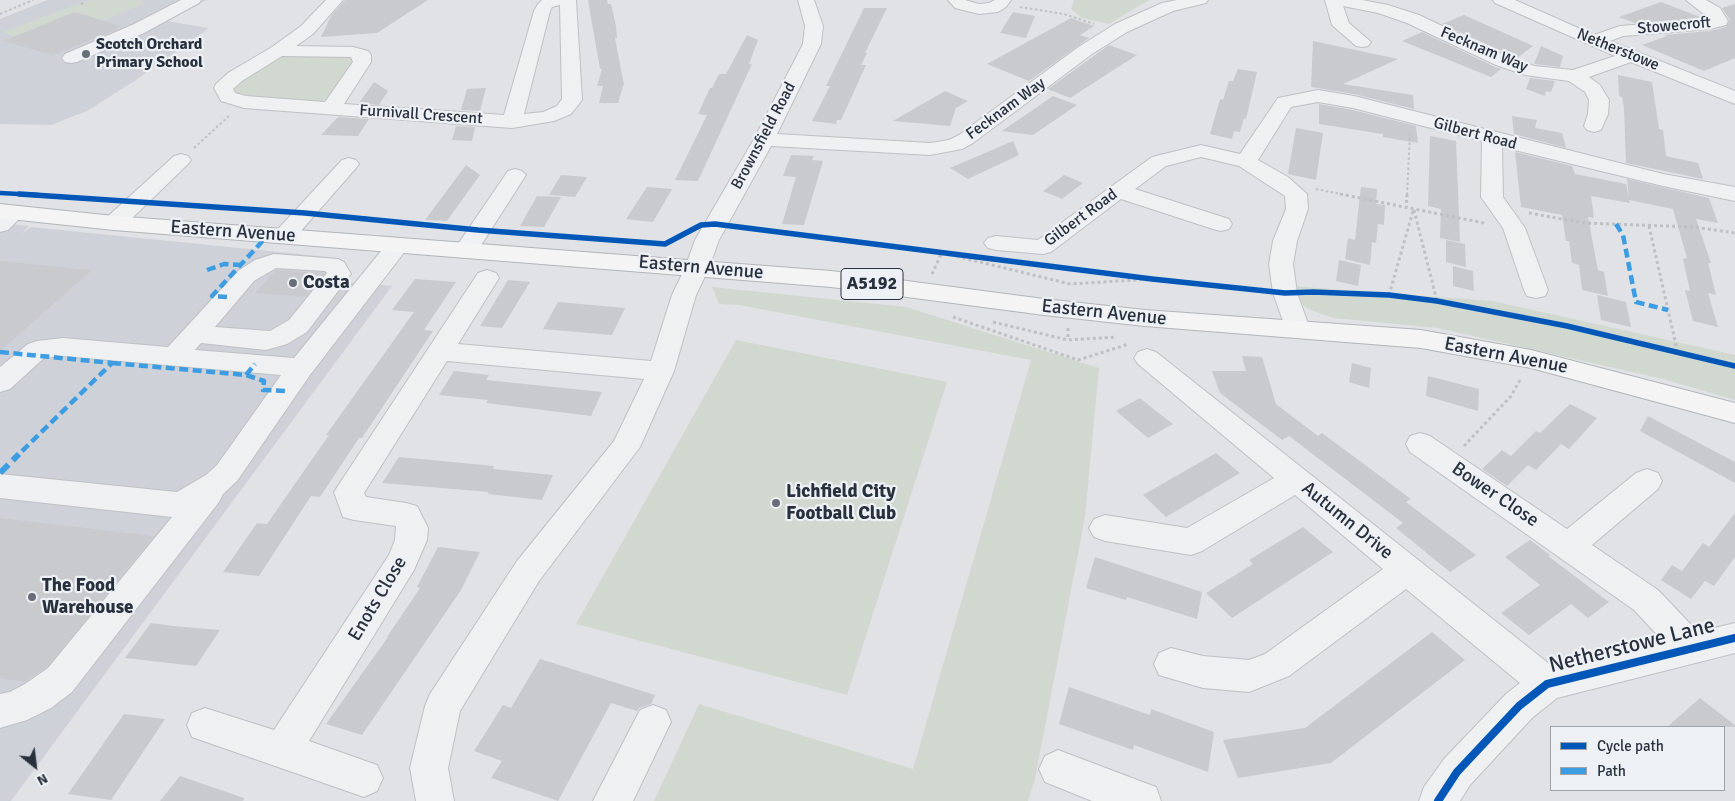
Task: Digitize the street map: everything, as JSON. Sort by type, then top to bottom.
[{"type":"highway","name":"Eastern Avenue","points":[[5,217],[284,235],[831,279],[1145,318],[1421,339],[1531,359],[1735,413]]},
{"type":"street","points":[[71,58],[138,29],[193,0]]},
{"type":"street","name":"Furnivall Crescent","points":[[335,0],[307,30],[278,51],[234,77],[223,88],[228,97],[244,102],[512,122],[547,117],[564,110],[572,100],[568,0]]},
{"type":"street","points":[[512,122],[542,11],[546,4],[558,0]]},
{"type":"street","name":"Brownsfield Road","points":[[435,801],[429,768],[443,706],[528,571],[626,447],[661,371],[684,294],[715,224],[764,139],[812,44],[814,26],[806,0]]},
{"type":"street","points":[[956,0],[968,8],[992,8],[1002,2]]},
{"type":"street","name":"Fecknam Way","points":[[764,139],[930,150],[949,147],[966,139],[1086,50],[1116,31],[1168,7],[1200,0]]},
{"type":"street","name":"Fecknam Way","points":[[1362,42],[1342,25],[1335,0],[1382,9],[1413,19],[1502,61],[1531,71],[1574,76],[1631,56]]},
{"type":"street","name":"Netherstowe","points":[[1501,0],[1594,41],[1735,98]]},
{"type":"street","name":"Stowecroft","points":[[1694,0],[1728,23]]},
{"type":"street","name":"Stowecroft","points":[[1594,41],[1620,31],[1728,23]]},
{"type":"street","name":"Furnivall Crescent","points":[[278,51],[353,52],[362,56],[362,62],[331,108]]},
{"type":"street","points":[[1574,76],[1593,89],[1599,100],[1595,126]]},
{"type":"street","name":"Gilbert Road","points":[[1246,162],[1259,138],[1286,102],[1318,96],[1354,102],[1663,180],[1735,194]]},
{"type":"street","points":[[1492,138],[1492,197],[1514,228],[1536,290]]},
{"type":"street","name":"Gilbert Road","points":[[996,243],[1043,248],[1159,161],[1201,151],[1246,162],[1296,194],[1297,209],[1284,241],[1281,264],[1285,293],[1297,329]]},
{"type":"street","points":[[114,223],[181,160]]},
{"type":"street","points":[[284,235],[349,164]]},
{"type":"street","points":[[466,250],[515,175]]},
{"type":"street","points":[[1118,191],[1221,224]]},
{"type":"street","points":[[0,711],[14,708],[38,696],[60,680],[217,483],[227,473],[301,368],[398,245]]},
{"type":"street","points":[[173,358],[194,334],[246,276],[263,265],[274,261],[330,264],[336,268],[339,274],[298,326],[278,338],[266,341],[194,334]]},
{"type":"street","name":"Enots Close","points":[[282,751],[403,561],[411,540],[412,528],[406,515],[354,508],[349,492],[487,278]]},
{"type":"street","points":[[0,382],[28,356],[40,349],[63,347],[301,368]]},
{"type":"street","name":"Autumn Drive","points":[[1142,350],[1296,480],[1547,684]]},
{"type":"street","points":[[440,351],[661,371]]},
{"type":"street","name":"Bower Close","points":[[1420,444],[1646,600],[1692,649]]},
{"type":"street","points":[[1106,528],[1191,542],[1296,480]]},
{"type":"street","points":[[1569,546],[1647,481]]},
{"type":"street","points":[[0,486],[168,505],[182,504],[217,483]]},
{"type":"street","points":[[1171,664],[1203,672],[1249,676],[1278,666],[1407,570]]},
{"type":"street","name":"Netherstowe Lane","points":[[1438,801],[1464,764],[1519,706],[1547,684],[1735,638]]},
{"type":"street","points":[[612,801],[653,722]]},
{"type":"street","points":[[205,726],[364,778]]},
{"type":"street","points":[[1058,769],[1142,801]]},
{"type":"path","points":[[0,14],[33,0]]},
{"type":"path","points":[[1002,2],[1064,14],[1116,31]]},
{"type":"path","points":[[181,160],[244,102]]},
{"type":"path","points":[[1406,208],[1411,117]]},
{"type":"path","points":[[1280,182],[1414,210],[1514,228]]},
{"type":"path","points":[[1499,209],[1584,223],[1694,227],[1735,232]]},
{"type":"path","points":[[1389,295],[1414,210]]},
{"type":"path","points":[[1414,210],[1437,301]]},
{"type":"path","points":[[1649,226],[1678,354]]},
{"type":"path","points":[[931,253],[1018,263]]},
{"type":"path","points":[[925,291],[941,254]]},
{"type":"path","points":[[951,255],[1070,284],[1152,279]]},
{"type":"path","points":[[1104,273],[1161,280]]},
{"type":"path","points":[[1379,295],[1398,296]]},
{"type":"path","points":[[1427,300],[1446,303]]},
{"type":"path","points":[[950,316],[1078,360],[1142,350]]},
{"type":"path","points":[[1068,324],[1068,340],[1117,337]]},
{"type":"path","points":[[1668,351],[1687,356]]},
{"type":"path","points":[[1449,463],[1511,396],[1531,359]]},
{"type":"shaded area","name":"Scotch Orchard Primary School","points":[[47,0],[207,0],[167,21],[209,28],[136,80],[87,111],[51,125],[0,124],[0,19]]},
{"type":"shaded area","points":[[89,0],[140,0],[145,3],[95,24],[90,16],[75,12],[15,37],[3,32]]},
{"type":"shaded area","points":[[1074,0],[1149,0],[1109,24],[1082,18],[1071,9]]},
{"type":"shaded area","points":[[280,54],[353,57],[356,62],[333,97],[317,103],[236,96],[230,89]]},
{"type":"shaded area","points":[[0,223],[29,226],[21,234],[31,227],[338,258],[348,269],[345,282],[392,286],[11,801],[0,801]]},
{"type":"shaded area","points":[[1292,286],[1492,301],[1735,355],[1735,400],[1663,379],[1438,328],[1333,318],[1311,310],[1296,301]]},
{"type":"shaded area","points":[[712,287],[906,307],[1099,368],[1085,517],[1035,779],[1028,801],[654,801],[699,704],[913,769],[1031,360],[739,305],[719,304]]},
{"type":"shaded area","name":"Lichfield City Football Club","points":[[736,340],[947,382],[847,695],[576,624]]},
{"type":"building","points":[[345,0],[428,0],[377,33],[321,37],[331,16]]},
{"type":"building","points":[[588,0],[607,0],[608,4],[611,4],[624,85],[618,103],[599,103],[603,86],[597,86],[602,69],[600,69]]},
{"type":"building","points":[[1661,2],[1705,18],[1635,23],[1619,17]]},
{"type":"building","points":[[1735,4],[1735,58],[1704,71],[1642,45],[1667,36],[1664,35],[1710,31],[1726,27],[1730,20],[1722,8]]},
{"type":"building","points":[[864,8],[887,8],[865,53],[867,53],[861,65],[866,65],[841,120],[837,120],[836,124],[812,121],[830,86],[826,86]]},
{"type":"building","points":[[75,12],[120,26],[115,28],[118,29],[53,55],[3,41]]},
{"type":"building","points":[[1013,12],[1035,16],[1026,38],[1000,33]]},
{"type":"building","points":[[1464,15],[1533,46],[1517,58],[1442,24]]},
{"type":"building","points":[[1071,18],[1094,26],[1080,35],[1089,38],[1029,81],[987,64]]},
{"type":"building","points":[[1422,32],[1501,69],[1491,77],[1402,41]]},
{"type":"building","points":[[747,35],[758,40],[749,64],[752,64],[698,181],[675,180],[707,115],[698,114],[710,88],[712,88],[719,74],[726,74]]},
{"type":"building","points":[[1313,41],[1398,59],[1343,84],[1413,95],[1414,109],[1354,94],[1311,87]]},
{"type":"building","points":[[1109,45],[1137,55],[1070,98],[1048,89]]},
{"type":"building","points":[[1541,46],[1563,56],[1560,67],[1534,64]]},
{"type":"building","points":[[1238,69],[1257,72],[1246,119],[1244,118],[1240,132],[1234,131],[1232,139],[1210,134],[1220,99],[1223,100],[1229,81],[1233,81]]},
{"type":"building","points":[[1618,75],[1652,82],[1659,129],[1663,130],[1666,156],[1698,163],[1703,179],[1626,163],[1624,108],[1622,97],[1619,96]]},
{"type":"building","points":[[1530,78],[1555,81],[1551,92],[1546,91],[1545,96],[1526,89]]},
{"type":"building","points":[[374,82],[388,91],[379,105],[359,103]]},
{"type":"building","points":[[486,88],[480,111],[461,110],[467,89]]},
{"type":"building","points":[[945,91],[968,101],[956,108],[950,126],[893,121]]},
{"type":"building","points":[[1053,96],[1077,105],[1033,135],[1002,131]]},
{"type":"building","points":[[1319,104],[1353,110],[1416,126],[1418,143],[1383,137],[1383,134],[1319,124]]},
{"type":"building","points":[[1512,116],[1537,120],[1535,128],[1562,133],[1566,148],[1514,134]]},
{"type":"building","points":[[338,117],[369,119],[358,136],[321,135]]},
{"type":"building","points":[[456,126],[475,127],[472,141],[452,140]]},
{"type":"building","points":[[1296,128],[1323,133],[1316,180],[1288,174]]},
{"type":"building","points":[[1430,136],[1456,141],[1460,242],[1440,238],[1441,209],[1428,206]]},
{"type":"building","points":[[1013,141],[1019,155],[968,179],[950,168]]},
{"type":"building","points":[[1515,152],[1572,166],[1575,174],[1626,184],[1629,197],[1627,179],[1709,198],[1718,223],[1696,219],[1711,263],[1708,263],[1716,295],[1708,293],[1718,327],[1693,321],[1685,290],[1690,291],[1683,259],[1687,258],[1673,209],[1629,200],[1630,203],[1591,196],[1594,218],[1588,217],[1598,270],[1604,272],[1608,296],[1582,290],[1579,265],[1572,263],[1569,241],[1566,241],[1562,215],[1521,207]]},
{"type":"building","points":[[791,155],[814,156],[812,160],[823,161],[804,225],[782,224],[796,177],[783,176]]},
{"type":"building","points":[[466,165],[480,175],[447,221],[425,220]]},
{"type":"building","points":[[561,175],[587,177],[575,197],[549,195]]},
{"type":"building","points":[[1064,175],[1083,183],[1062,199],[1043,191]]},
{"type":"building","points":[[647,187],[672,189],[653,222],[626,219]]},
{"type":"building","points":[[1361,187],[1377,189],[1376,204],[1385,205],[1384,225],[1374,223],[1378,224],[1376,243],[1372,242],[1370,265],[1345,259],[1348,238],[1355,240]]},
{"type":"building","points":[[537,196],[561,197],[544,227],[520,226]]},
{"type":"building","points":[[1446,240],[1465,244],[1466,267],[1446,262]]},
{"type":"building","points":[[1339,260],[1361,265],[1358,286],[1336,281]]},
{"type":"building","points":[[0,261],[92,270],[0,351]]},
{"type":"building","points":[[1453,266],[1473,271],[1474,291],[1453,286]]},
{"type":"building","name":"Costa","points":[[276,270],[324,273],[305,297],[255,293]]},
{"type":"building","points":[[415,279],[456,282],[424,330],[433,331],[362,438],[359,438],[320,497],[311,496],[259,576],[223,572],[257,523],[267,524],[329,435],[326,435],[414,312],[392,310]]},
{"type":"building","points":[[508,280],[530,282],[502,328],[480,326]]},
{"type":"building","points":[[1597,295],[1626,302],[1631,327],[1601,320]]},
{"type":"building","points":[[558,302],[625,308],[612,335],[543,329]]},
{"type":"building","points":[[1242,356],[1262,357],[1276,404],[1318,436],[1322,433],[1411,499],[1406,502],[1476,555],[1450,572],[1396,528],[1403,523],[1289,436],[1282,440],[1220,393],[1212,371],[1246,371]]},
{"type":"building","points":[[1352,363],[1371,368],[1369,388],[1349,382]]},
{"type":"building","points":[[454,371],[489,375],[486,380],[602,392],[591,416],[486,403],[488,400],[439,395]]},
{"type":"building","points":[[1428,376],[1479,389],[1478,411],[1426,396]]},
{"type":"building","points":[[1140,398],[1173,424],[1148,438],[1116,411]]},
{"type":"building","points":[[1570,404],[1597,418],[1569,449],[1561,444],[1536,470],[1528,465],[1507,486],[1482,469],[1502,450],[1511,456],[1536,431],[1540,433]]},
{"type":"building","points":[[1648,416],[1735,462],[1735,483],[1640,431]]},
{"type":"building","points":[[1216,453],[1240,473],[1166,517],[1143,495]]},
{"type":"building","points":[[399,457],[494,466],[493,469],[553,475],[542,500],[488,494],[489,492],[382,483]]},
{"type":"building","points":[[1735,513],[1735,557],[1714,586],[1705,581],[1691,599],[1661,580],[1672,565],[1682,571],[1703,543],[1709,547]]},
{"type":"building","points":[[0,518],[154,536],[47,667],[25,682],[0,678]]},
{"type":"building","points":[[1303,527],[1333,552],[1232,618],[1206,593],[1253,564],[1249,560]]},
{"type":"building","points":[[1530,540],[1609,602],[1588,618],[1571,604],[1529,635],[1501,613],[1540,585],[1505,557]]},
{"type":"building","points":[[438,547],[480,552],[461,590],[362,735],[326,724],[388,637],[420,588],[417,587]]},
{"type":"building","points":[[1095,557],[1202,592],[1197,619],[1127,597],[1126,600],[1086,588]]},
{"type":"building","points":[[151,623],[220,630],[196,666],[125,658]]},
{"type":"building","points":[[1432,632],[1465,660],[1331,763],[1238,778],[1223,740],[1305,728]]},
{"type":"building","points":[[540,659],[655,695],[651,704],[639,708],[637,711],[611,703],[558,801],[491,778],[502,761],[474,751],[503,705],[511,708]]},
{"type":"building","points":[[1069,687],[1150,715],[1151,709],[1214,732],[1208,772],[1134,745],[1133,750],[1059,724]]},
{"type":"building","points":[[1700,698],[1735,725],[1735,727],[1725,726],[1668,726]]},
{"type":"building","points":[[124,714],[165,719],[111,800],[68,794]]},
{"type":"building","points":[[180,776],[244,798],[243,801],[160,801]]},
{"type":"marked path","points":[[1616,224],[1623,235],[1636,302],[1668,310]]},
{"type":"marked path","points":[[227,297],[212,296],[269,234]]},
{"type":"marked path","points":[[207,270],[224,264],[241,265]]},
{"type":"marked path","points":[[0,352],[112,363],[0,473]]},
{"type":"marked path","points":[[112,363],[246,375],[264,381],[263,390],[287,391]]},
{"type":"marked path","points":[[246,375],[255,364]]},
{"type":"cycle path","points":[[0,193],[305,213],[478,230],[665,244],[701,225],[715,224],[1152,279],[1285,293],[1313,292],[1389,295],[1437,301],[1567,326],[1735,366]]},
{"type":"cycle path","points":[[1438,801],[1457,772],[1519,706],[1547,684],[1735,638]]},
{"type":"place","name":"Scotch Orchard Primary School","points":[[86,54]]},
{"type":"place","name":"Costa","points":[[293,283]]},
{"type":"place","name":"Lichfield City Football Club","points":[[776,503]]},
{"type":"place","name":"The Food Warehouse","points":[[32,597]]}]
